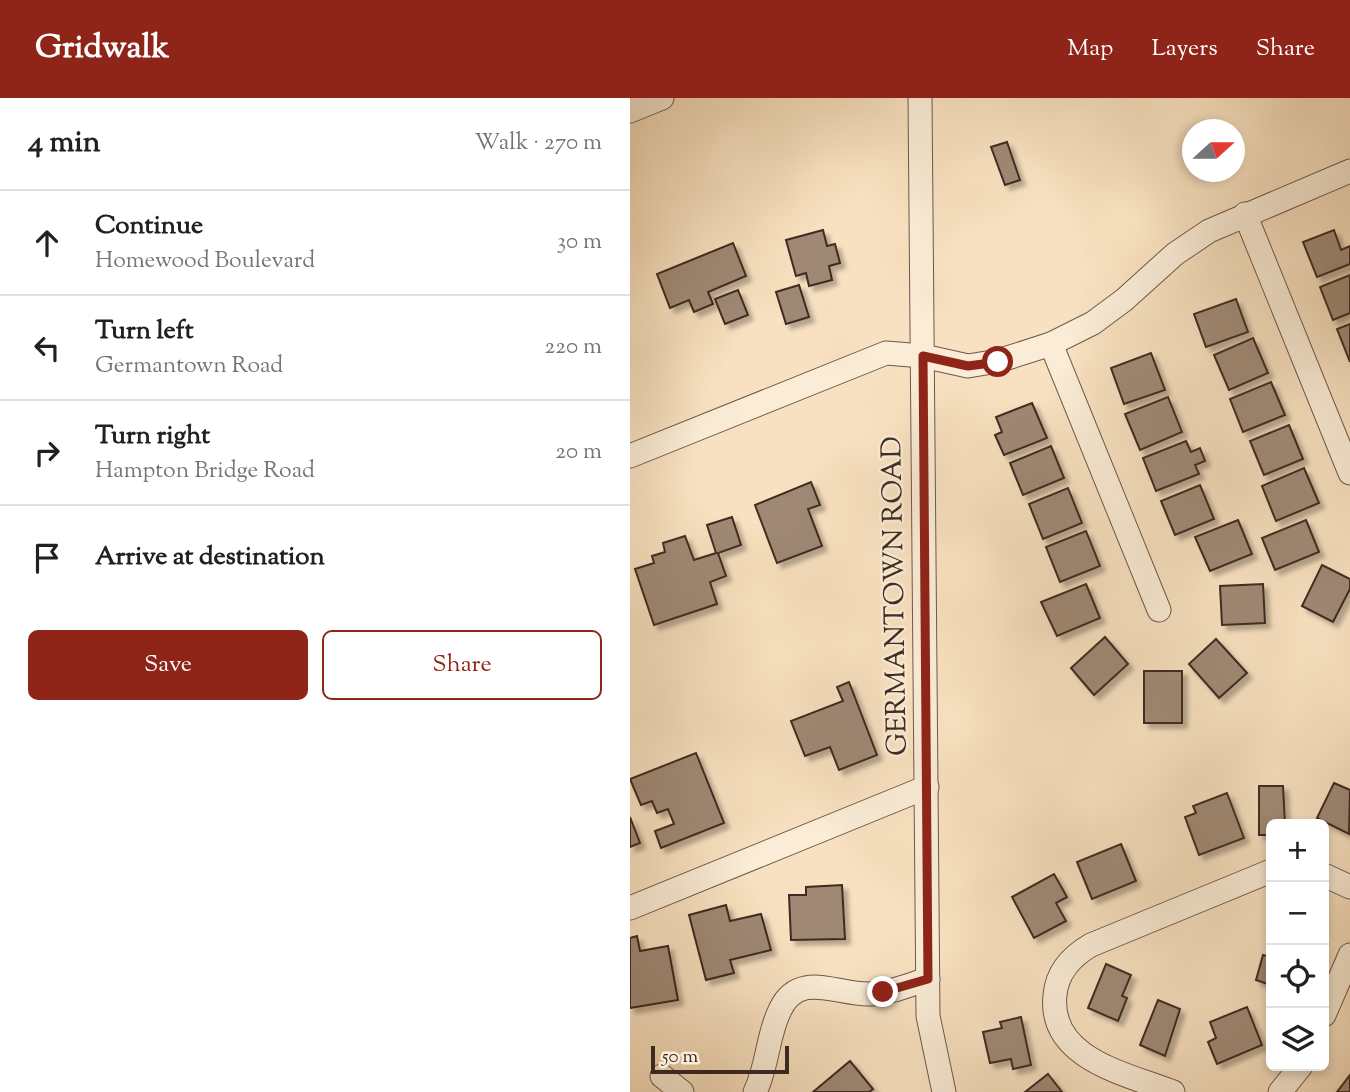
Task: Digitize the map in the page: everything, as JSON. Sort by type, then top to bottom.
[{"type":"street","points":[[630,111],[662,98]]},
{"type":"street","name":"GERMANTOWN ROAD","points":[[920,98],[928,1016],[944,1092]]},
{"type":"street","points":[[630,456],[886,353],[923,356],[968,366],[998,362],[1051,344],[1093,323],[1124,300],[1175,254],[1209,231],[1350,171]]},
{"type":"street","points":[[1245,214],[1350,472]]},
{"type":"street","points":[[1051,344],[1159,610]]},
{"type":"street","points":[[630,908],[927,787]]},
{"type":"street","points":[[1173,1092],[1093,1060],[1070,1043],[1056,1018],[1054,1004],[1060,974],[1068,962],[1091,945],[1266,873]]},
{"type":"street","points":[[1329,877],[1350,887]]},
{"type":"street","points":[[1327,1008],[1350,955]]},
{"type":"street","points":[[755,1092],[780,1007],[801,989],[827,986],[869,994],[897,990],[928,979]]},
{"type":"street","points":[[1280,1092],[1297,1071]]},
{"type":"street","points":[[662,1076],[682,1092]]},
{"type":"building","points":[[1007,142],[1020,180],[1005,185],[991,147]]},
{"type":"building","points":[[823,230],[827,246],[835,244],[840,263],[829,266],[832,280],[809,286],[806,273],[796,276],[786,240]]},
{"type":"building","points":[[1334,230],[1341,250],[1350,246],[1350,264],[1317,277],[1303,242]]},
{"type":"building","points":[[733,243],[746,276],[708,292],[713,304],[694,312],[689,300],[670,308],[657,274]]},
{"type":"building","points":[[1350,275],[1350,313],[1333,320],[1320,287]]},
{"type":"building","points":[[799,285],[809,317],[786,324],[776,292]]},
{"type":"building","points":[[738,290],[748,315],[725,324],[715,299]]},
{"type":"building","points":[[1236,299],[1248,332],[1206,347],[1194,314]]},
{"type":"building","points":[[1350,324],[1350,362],[1337,329]]},
{"type":"building","points":[[1253,338],[1268,373],[1229,390],[1214,355]]},
{"type":"building","points":[[1151,353],[1165,390],[1124,404],[1111,368]]},
{"type":"building","points":[[1271,382],[1285,415],[1243,432],[1230,399]]},
{"type":"building","points":[[1168,397],[1182,432],[1140,450],[1125,414]]},
{"type":"building","points":[[1032,403],[1047,438],[1004,455],[995,435],[1002,432],[996,417]]},
{"type":"building","points":[[1289,425],[1303,459],[1264,475],[1250,441]]},
{"type":"building","points":[[1186,441],[1191,452],[1200,448],[1205,461],[1195,465],[1199,474],[1156,491],[1143,458]]},
{"type":"building","points":[[1051,446],[1064,478],[1023,495],[1010,463]]},
{"type":"building","points":[[1304,468],[1319,503],[1276,521],[1262,486]]},
{"type":"building","points":[[811,482],[820,505],[808,509],[822,546],[777,563],[755,505]]},
{"type":"building","points":[[1200,485],[1214,519],[1175,535],[1161,501]]},
{"type":"building","points":[[1068,488],[1082,523],[1043,539],[1029,504]]},
{"type":"building","points":[[732,517],[741,545],[718,553],[726,576],[710,582],[717,604],[654,625],[635,569],[654,563],[652,556],[665,552],[663,543],[685,536],[694,560],[716,553],[707,525]]},
{"type":"building","points":[[1238,520],[1252,554],[1210,571],[1195,537]]},
{"type":"building","points":[[1306,520],[1319,552],[1275,570],[1262,538]]},
{"type":"building","points":[[1086,531],[1100,566],[1060,582],[1046,547]]},
{"type":"building","points":[[1322,565],[1350,579],[1350,589],[1333,622],[1302,606]]},
{"type":"building","points":[[1086,584],[1100,618],[1057,636],[1041,602]]},
{"type":"building","points":[[1263,584],[1265,623],[1222,625],[1220,586]]},
{"type":"building","points":[[1105,637],[1128,664],[1094,695],[1071,668]]},
{"type":"building","points":[[1216,639],[1247,673],[1219,698],[1189,664]]},
{"type":"building","points":[[1144,671],[1182,671],[1182,723],[1144,723]]},
{"type":"building","points":[[849,682],[877,755],[839,770],[830,747],[805,756],[791,721],[843,701],[837,687]]},
{"type":"building","points":[[696,753],[724,823],[661,848],[655,831],[674,824],[668,809],[657,813],[652,801],[641,805],[630,779]]},
{"type":"building","points":[[1334,783],[1350,790],[1349,834],[1329,824],[1329,819],[1317,818]]},
{"type":"building","points":[[1259,786],[1283,786],[1285,819],[1266,819],[1266,835],[1259,835]]},
{"type":"building","points":[[1227,793],[1244,838],[1199,855],[1185,817],[1196,813],[1193,806]]},
{"type":"building","points":[[630,817],[640,843],[630,847]]},
{"type":"building","points":[[1121,844],[1136,881],[1092,899],[1077,862]]},
{"type":"building","points":[[1054,874],[1067,897],[1056,903],[1066,921],[1034,938],[1012,897]]},
{"type":"building","points":[[842,885],[845,939],[791,940],[789,895],[806,895],[806,887]]},
{"type":"building","points":[[726,905],[730,921],[761,914],[771,950],[730,960],[734,973],[706,980],[689,915]]},
{"type":"building","points":[[637,936],[640,951],[668,946],[678,1000],[630,1008],[630,938]]},
{"type":"building","points":[[1263,955],[1266,956],[1266,983],[1256,980]]},
{"type":"building","points":[[1106,964],[1131,975],[1122,996],[1127,998],[1118,1021],[1088,1008]]},
{"type":"building","points":[[1158,1000],[1180,1009],[1165,1056],[1140,1045]]},
{"type":"building","points":[[1247,1007],[1262,1045],[1217,1064],[1208,1042],[1216,1038],[1210,1022]]},
{"type":"building","points":[[1021,1017],[1031,1065],[1013,1069],[1011,1059],[990,1063],[983,1032],[1002,1028],[1000,1022]]},
{"type":"building","points":[[850,1061],[873,1089],[869,1092],[813,1092]]},
{"type":"building","points":[[1048,1074],[1062,1092],[1025,1092]]},
{"type":"building","points":[[1350,1075],[1350,1092],[1337,1092]]},
{"type":"route","points":[[883,992],[928,979],[923,356],[968,366],[998,362]]}]
